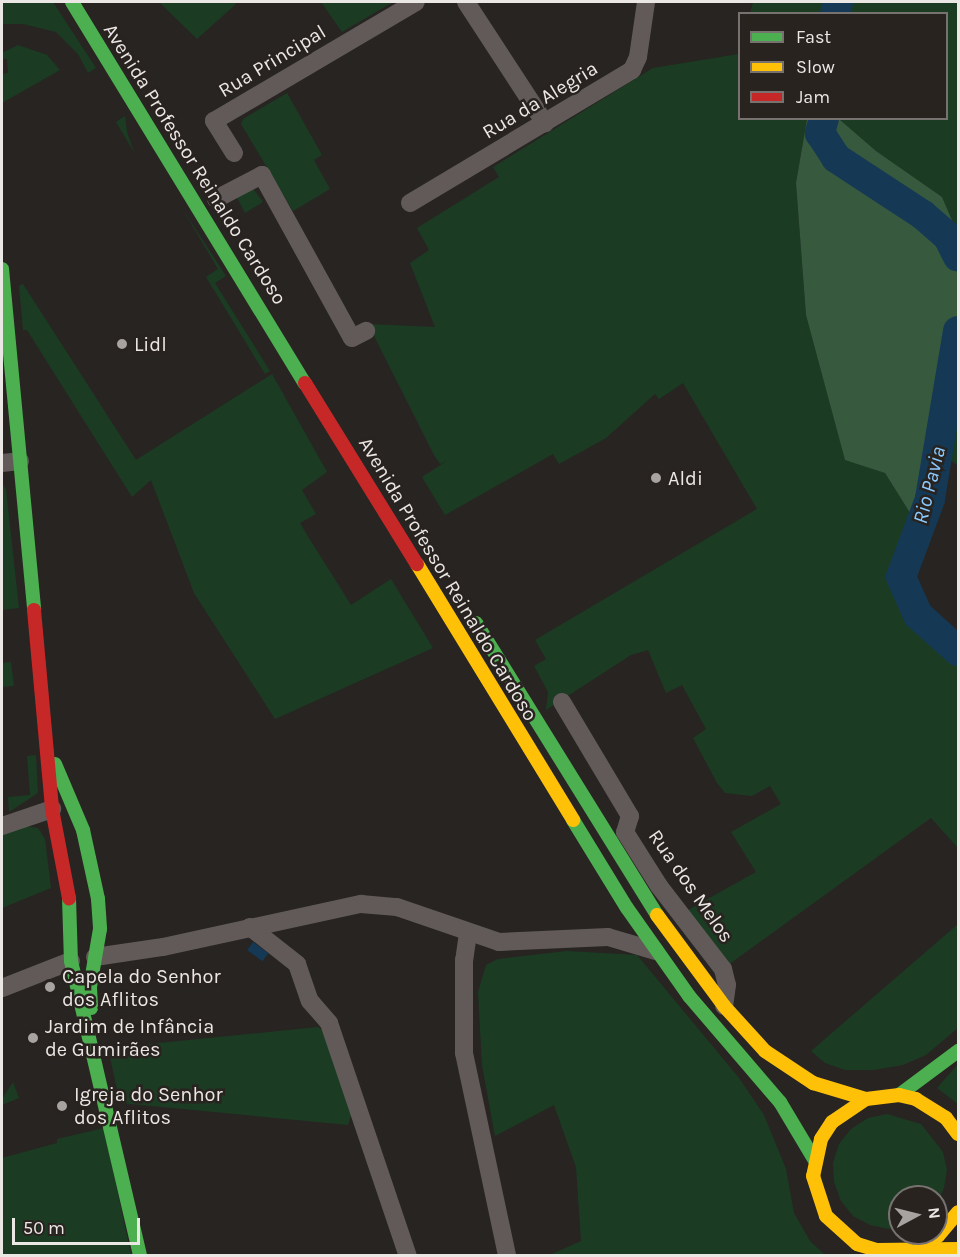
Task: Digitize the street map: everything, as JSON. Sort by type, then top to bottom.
[{"type":"main road","name":"Avenida Professor Reinaldo Cardoso","points":[[72,2],[565,810],[656,951],[780,1102],[814,1159]]},
{"type":"main road","points":[[2,269],[11,462],[52,809],[69,892],[70,956],[140,1256]]},
{"type":"main road","name":"Avenida Professor Reinaldo Cardoso","points":[[469,611],[667,931],[724,1006],[765,1051],[804,1077],[866,1099]]},
{"type":"main road","points":[[44,735],[83,830],[98,899],[100,929],[90,987],[100,1079]]},
{"type":"main road","points":[[52,809],[71,803]]},
{"type":"main road","points":[[70,956],[78,962],[95,957]]},
{"type":"main road","points":[[899,1095],[958,1051]]},
{"type":"main road","points":[[958,1134],[932,1107],[899,1095],[866,1099],[832,1122],[814,1159],[817,1197],[839,1232],[877,1250],[918,1247],[958,1249]]},
{"type":"main road","points":[[918,1247],[938,1236],[958,1212]]},
{"type":"street","name":"Rua Principal","points":[[234,153],[214,121],[416,2]]},
{"type":"street","points":[[466,2],[545,123]]},
{"type":"street","name":"Rua da Alegria","points":[[410,203],[632,69],[638,57],[646,2]]},
{"type":"street","points":[[216,199],[261,175],[352,338],[366,331]]},
{"type":"street","name":"Rua dos Melos","points":[[562,702],[630,816],[626,832],[659,886],[723,969],[727,985],[724,1006]]},
{"type":"street","points":[[571,778],[599,762]]},
{"type":"street","points":[[2,826],[52,809]]},
{"type":"street","points":[[95,957],[163,947],[250,927],[379,904],[422,914],[468,933],[499,942],[608,937],[656,951]]},
{"type":"street","points":[[250,927],[297,964],[310,1000],[329,1023],[408,1256]]},
{"type":"street","points":[[468,933],[464,960],[464,1053],[507,1256]]},
{"type":"street","points":[[2,988],[70,956]]},
{"type":"green space","points":[[2,2],[53,2],[96,68],[88,73],[78,54],[56,32],[23,24],[2,24]]},
{"type":"green space","points":[[159,2],[234,2],[236,4],[197,39]]},
{"type":"green space","points":[[321,2],[393,2],[342,32]]},
{"type":"green space","points":[[753,2],[958,2],[958,234],[942,197],[876,151],[840,120],[948,120],[948,12],[750,12]]},
{"type":"green space","points":[[18,45],[47,55],[60,70],[2,103],[2,74],[8,73],[7,59],[2,59],[2,53]]},
{"type":"green space","points":[[738,54],[738,120],[807,120],[796,183],[806,315],[845,459],[885,473],[917,524],[896,580],[913,615],[958,657],[958,848],[931,818],[728,965],[686,911],[756,872],[731,832],[781,804],[770,786],[752,796],[725,793],[717,783],[693,738],[706,729],[682,685],[666,693],[648,650],[631,655],[546,710],[548,692],[534,666],[546,659],[535,640],[757,509],[683,383],[659,399],[655,394],[606,438],[559,464],[553,454],[445,515],[422,477],[448,460],[440,464],[434,455],[368,324],[435,327],[410,263],[429,250],[417,228],[499,177],[493,167],[653,68]]},
{"type":"green space","points":[[287,93],[322,155],[314,160],[330,189],[293,211],[241,124],[243,119]]},
{"type":"green space","points":[[125,116],[127,132],[134,152],[116,122]]},
{"type":"green space","points":[[807,120],[840,120],[876,151],[942,197],[958,234],[958,399],[942,467],[917,524],[885,473],[845,460],[806,315],[796,183]]},
{"type":"green space","points":[[252,187],[263,202],[245,213],[236,196]]},
{"type":"green space","points":[[180,205],[226,276],[215,283],[270,371],[265,374],[206,277],[218,269]]},
{"type":"green space","points":[[23,284],[136,460],[272,374],[327,472],[302,490],[316,514],[300,523],[351,605],[391,579],[433,648],[275,719],[194,593],[151,480],[132,497],[27,330],[23,330],[19,286]]},
{"type":"green space","points":[[958,399],[958,465],[944,457]]},
{"type":"green space","points":[[2,483],[6,489],[19,608],[2,610]]},
{"type":"green space","points":[[11,662],[14,686],[2,687],[2,663]]},
{"type":"green space","points":[[36,755],[38,793],[9,812],[8,797],[30,795],[27,756]]},
{"type":"green space","points":[[25,826],[38,828],[45,839],[51,888],[2,908],[2,835]]},
{"type":"green space","points":[[958,924],[958,1028],[926,1055],[903,1065],[873,1070],[845,1070],[825,1063],[811,1051]]},
{"type":"green space","points":[[567,951],[637,955],[739,1078],[764,1115],[786,1169],[794,1213],[810,1241],[825,1255],[550,1255],[581,1241],[576,1167],[554,1105],[495,1136],[482,1065],[478,992],[486,965],[498,959]]},
{"type":"green space","points":[[318,1027],[324,1031],[351,1115],[348,1125],[120,1103],[108,1048]]},
{"type":"green space","points":[[958,1066],[958,1104],[937,1088]]},
{"type":"green space","points":[[13,1082],[19,1098],[2,1105],[2,1099]]},
{"type":"green space","points":[[887,1114],[921,1124],[943,1152],[947,1170],[944,1185],[888,1185],[888,1229],[870,1225],[853,1216],[841,1201],[834,1182],[833,1163],[839,1144],[851,1129],[868,1118]]},
{"type":"green space","points":[[104,1128],[131,1255],[2,1256],[2,1158],[57,1143],[57,1139]]},
{"type":"water","points":[[253,942],[268,953],[262,961],[247,950]]},
{"type":"waterway","name":"Rio Pavia","points":[[836,12],[838,2]]},
{"type":"waterway","name":"Rio Pavia","points":[[823,120],[820,133],[836,158],[923,215],[948,237],[958,257]]},
{"type":"waterway","name":"Rio Pavia","points":[[958,331],[930,499],[901,577],[918,615],[958,651]]},
{"type":"traffic: fast","points":[[72,2],[305,383]]},
{"type":"traffic: fast","points":[[2,269],[34,610]]},
{"type":"traffic: fast","points":[[476,623],[657,915]]},
{"type":"traffic: fast","points":[[55,764],[83,830],[98,899],[100,929],[90,987],[91,1008]]},
{"type":"traffic: fast","points":[[573,820],[627,908],[689,996],[780,1102],[814,1159]]},
{"type":"traffic: fast","points":[[69,898],[71,961],[140,1256]]},
{"type":"traffic: fast","points":[[899,1095],[958,1051]]},
{"type":"traffic: slow","points":[[417,564],[573,820]]},
{"type":"traffic: slow","points":[[657,915],[724,1006],[765,1051],[813,1083],[866,1099]]},
{"type":"traffic: slow","points":[[958,1134],[946,1118],[916,1099],[899,1095],[866,1099],[832,1122],[821,1139],[813,1176],[826,1216],[857,1244],[877,1250],[958,1249]]},
{"type":"traffic: slow","points":[[918,1247],[938,1236],[958,1212]]},
{"type":"traffic: jam","points":[[305,383],[417,564]]},
{"type":"traffic: jam","points":[[34,610],[52,809],[69,898]]},
{"type":"place","name":"Lidl","points":[[122,344]]},
{"type":"place","name":"Aldi","points":[[656,478]]},
{"type":"place","name":"Capela do Senhor dos Aflitos","points":[[50,987]]},
{"type":"place","name":"Jardim de Infância de Gumirães","points":[[33,1038]]},
{"type":"place","name":"Igreja do Senhor dos Aflitos","points":[[62,1106]]}]
